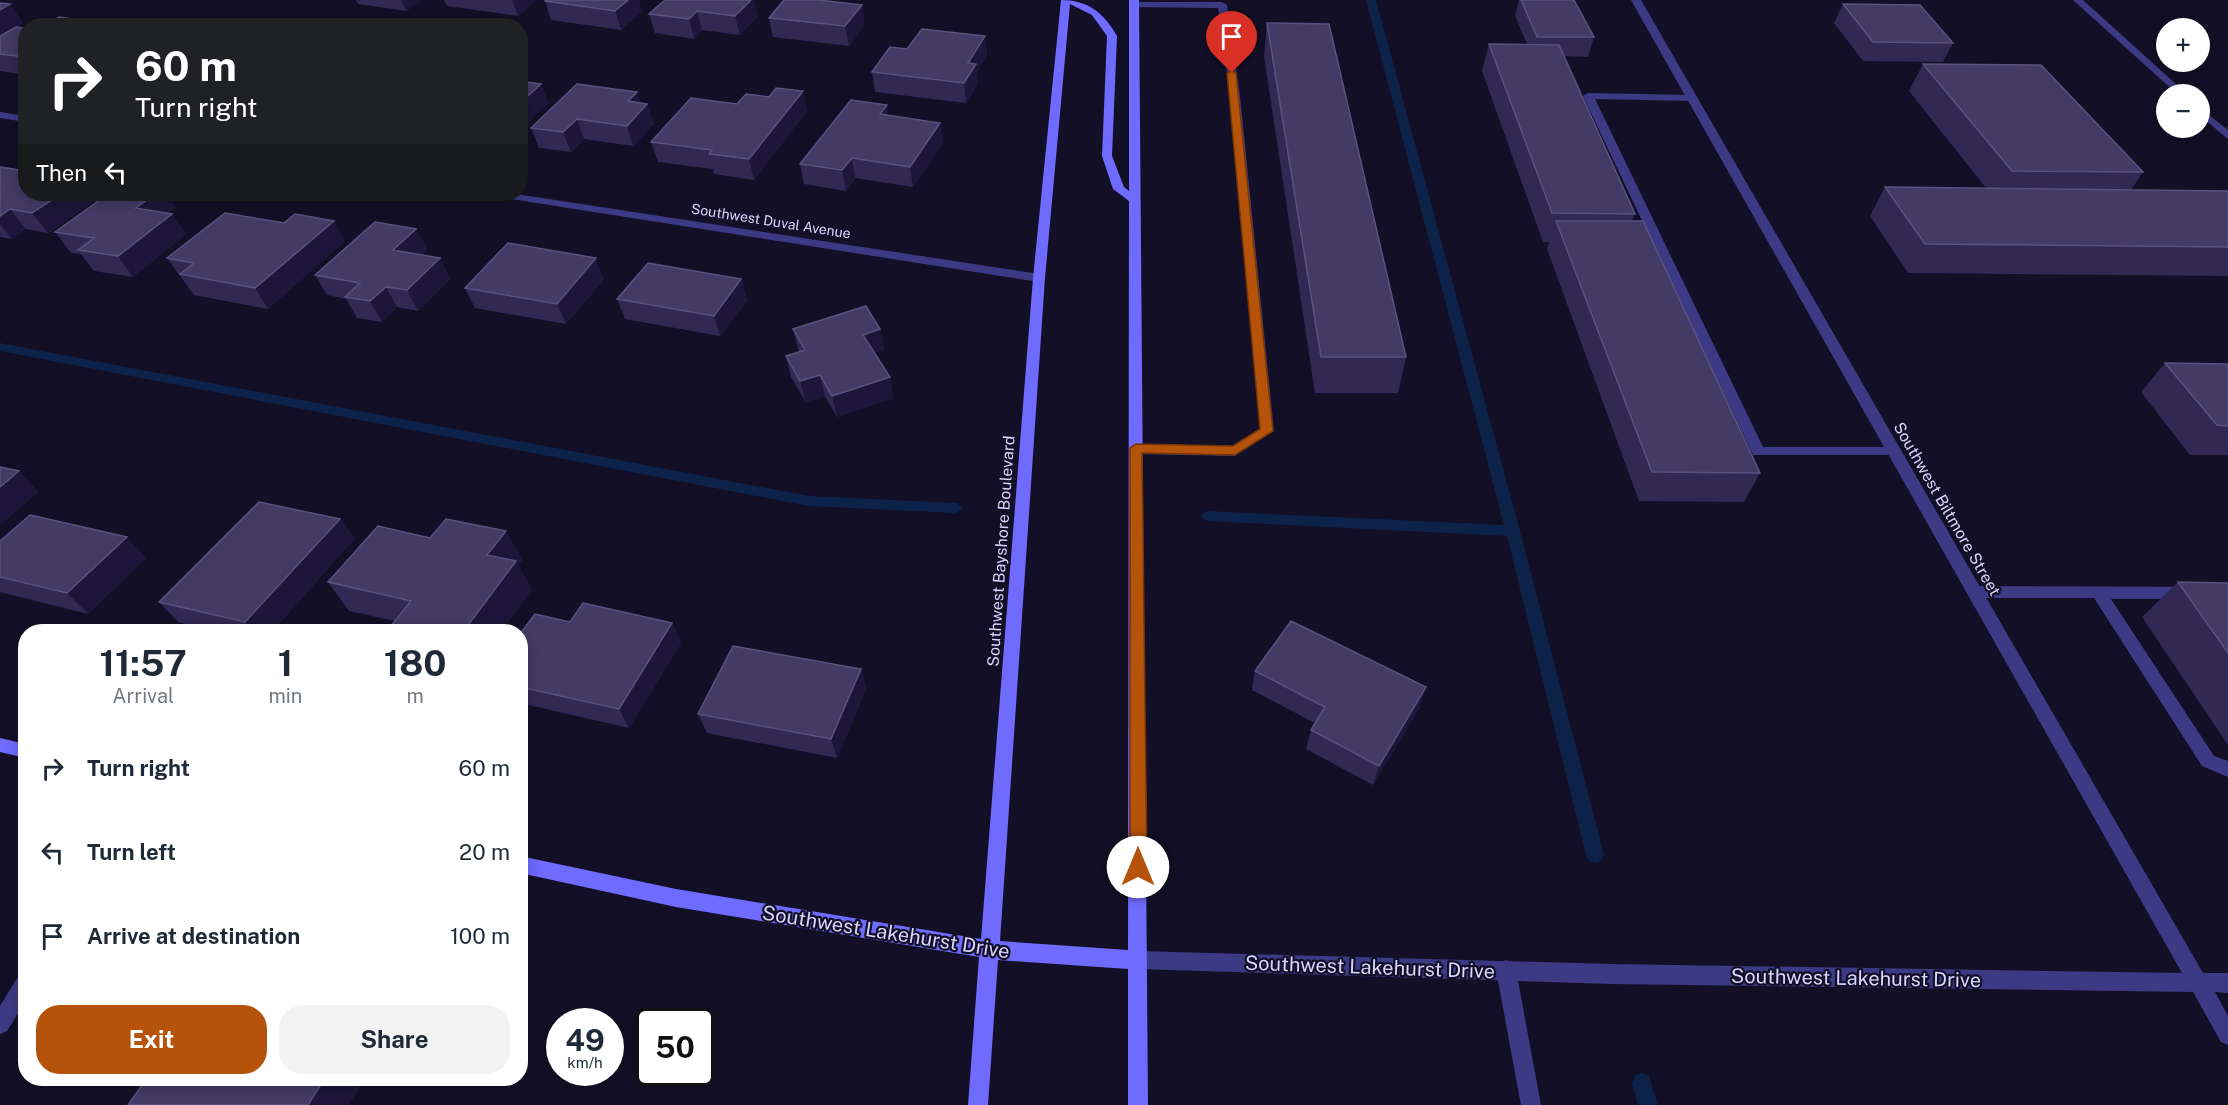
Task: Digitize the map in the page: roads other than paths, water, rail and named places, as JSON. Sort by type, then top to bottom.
[{"type":"main road","points":[[1067,0],[1091,9],[1104,20],[1112,36],[1107,156],[1119,189],[1134,199]]},
{"type":"main road","name":"Southwest Bayshore Boulevard","points":[[978,1105],[1039,278],[1067,0]]},
{"type":"main road","points":[[1134,2],[1138,1105]]},
{"type":"main road","points":[[0,745],[18,750]]},
{"type":"main road","name":"Southwest Lakehurst Drive","points":[[528,866],[676,898],[991,950],[1139,960]]},
{"type":"street","name":"Southwest Biltmore Street","points":[[1636,0],[2228,1035]]},
{"type":"street","points":[[2078,0],[2171,84]]},
{"type":"street","points":[[1134,2],[1222,2],[1235,96],[1267,431],[1235,451],[1136,448]]},
{"type":"street","points":[[1692,98],[1588,96],[1758,452],[1894,452]]},
{"type":"street","points":[[0,115],[18,118]]},
{"type":"street","points":[[2210,120],[2228,136]]},
{"type":"street","name":"Southwest Duval Avenue","points":[[528,199],[1039,278]]},
{"type":"street","points":[[1974,592],[2228,593]]},
{"type":"street","points":[[2098,592],[2208,761],[2228,769]]},
{"type":"street","points":[[2165,593],[2177,610]]},
{"type":"street","name":"Southwest Lakehurst Drive","points":[[1139,960],[1506,970],[2228,982]]},
{"type":"street","points":[[1506,970],[1531,1105]]},
{"type":"street","points":[[0,1024],[18,995]]},
{"type":"waterway","points":[[1371,0],[1513,531]]},
{"type":"waterway","points":[[0,347],[809,501],[956,508]]},
{"type":"waterway","points":[[1207,516],[1513,531]]},
{"type":"waterway","points":[[1513,531],[1595,855]]},
{"type":"waterway","points":[[1642,1083],[1648,1105]]}]
